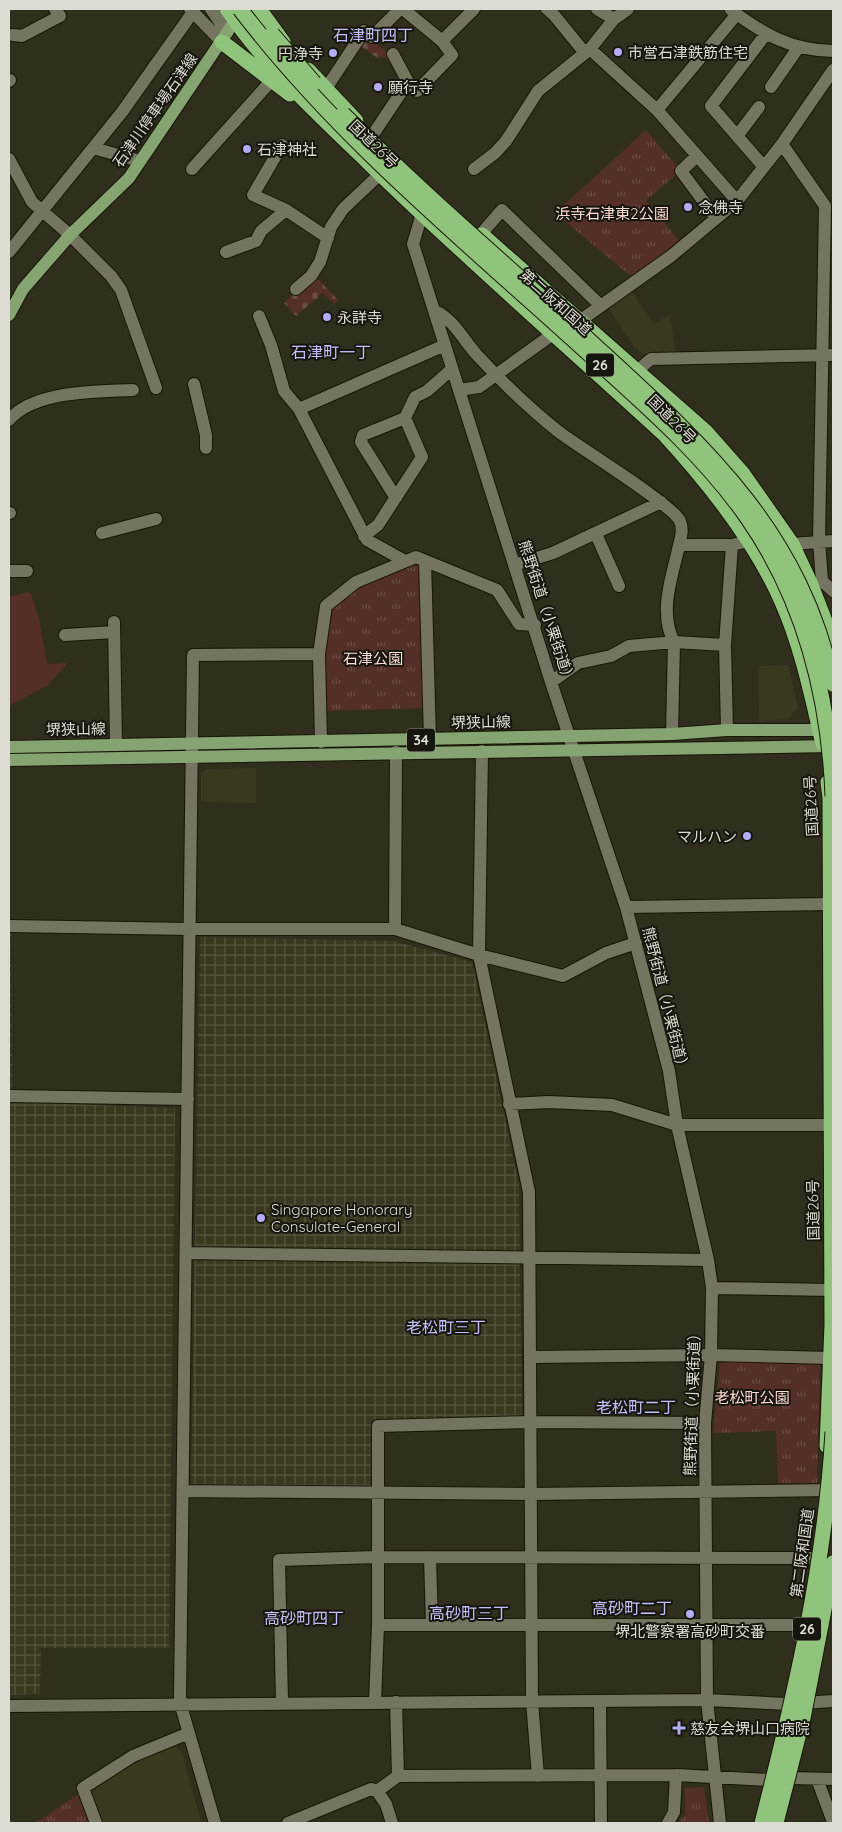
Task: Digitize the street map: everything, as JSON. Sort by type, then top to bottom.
[{"type":"highway","name":"第二阪和国道","points":[[253,9],[284,49],[348,118],[697,440],[738,486],[790,562],[817,627],[833,684]]},
{"type":"highway","name":"国道26号","points":[[258,9],[280,39],[325,90],[372,136],[706,432],[743,474],[817,583],[833,642]]},
{"type":"highway","points":[[232,20],[271,81],[323,119]]},
{"type":"highway","name":"国道26号","points":[[232,20],[323,119],[380,174],[664,434],[686,458],[748,541],[782,601],[827,730],[830,798],[831,1290],[829,1490],[816,1558],[813,1586],[780,1741],[768,1780],[760,1823]]},
{"type":"highway","name":"第二阪和国道","points":[[232,20],[278,58],[340,126],[434,215],[650,410],[690,450],[748,518],[793,599],[811,652],[824,706],[833,796]]},
{"type":"highway","name":"第二阪和国道","points":[[760,1823],[789,1716],[816,1586],[831,1468],[833,1432]]},
{"type":"highway","name":"26","points":[[777,1823],[803,1718],[833,1563]]},
{"type":"highway","name":"26","points":[[777,1823],[791,1778],[830,1625],[833,1586]]},
{"type":"main road","name":"石津川停車場石津線","points":[[9,315],[23,289],[70,235],[129,178],[232,20]]},
{"type":"main road","name":"堺狭山線","points":[[9,746],[116,745],[192,751],[482,751],[727,730],[827,730]]},
{"type":"main road","name":"堺狭山線","points":[[9,760],[192,751],[321,742],[430,740],[828,746]]},
{"type":"street","points":[[10,34],[22,36],[60,16],[55,9]]},
{"type":"street","points":[[213,9],[232,20]]},
{"type":"street","points":[[325,90],[368,34],[402,9],[442,41],[452,55],[417,91],[408,82],[393,54]]},
{"type":"street","points":[[442,41],[474,9]]},
{"type":"street","points":[[547,9],[587,50],[657,110],[737,201]]},
{"type":"street","points":[[597,9],[614,18]]},
{"type":"street","points":[[474,169],[495,153],[506,141],[538,91],[587,50],[614,18],[628,9]]},
{"type":"street","points":[[9,252],[93,148],[192,10],[232,20]]},
{"type":"street","points":[[657,110],[733,11],[766,34],[798,48],[833,52]]},
{"type":"street","points":[[764,167],[711,106],[766,34]]},
{"type":"street","points":[[771,87],[798,48]]},
{"type":"street","points":[[459,390],[479,387],[553,334],[581,320],[671,256],[737,201],[782,144],[833,70]]},
{"type":"street","points":[[192,168],[271,81]]},
{"type":"street","points":[[372,136],[408,82]]},
{"type":"street","points":[[738,136],[759,107]]},
{"type":"street","points":[[282,144],[254,195],[286,210],[328,238]]},
{"type":"street","points":[[782,144],[829,203],[827,355],[817,583],[833,591]]},
{"type":"street","points":[[93,148],[140,161]]},
{"type":"street","points":[[697,156],[681,171],[716,218]]},
{"type":"street","points":[[9,159],[32,202],[70,235],[111,276],[121,290],[156,388]]},
{"type":"street","points":[[296,289],[311,276],[320,262],[328,238],[343,208],[380,174]]},
{"type":"street","points":[[226,252],[256,241],[261,232],[286,210]]},
{"type":"street","points":[[481,234],[502,210],[601,306]]},
{"type":"street","name":"熊野街道（小栗街道）","points":[[422,214],[413,244],[514,565],[535,625],[551,682],[626,907],[669,1071],[677,1125],[708,1260],[712,1288],[711,1355],[705,1423],[707,1700],[720,1823]]},
{"type":"street","points":[[435,311],[444,315],[477,355],[540,417],[571,441],[661,502],[679,518],[683,530],[667,595],[669,633],[674,642],[672,734]]},
{"type":"street","points":[[259,316],[271,345],[284,391],[299,409],[366,540],[405,561]]},
{"type":"street","points":[[299,409],[445,345]]},
{"type":"street","points":[[638,370],[651,359],[827,355]]},
{"type":"street","points":[[396,498],[361,442],[363,436],[405,418],[415,397],[427,391],[452,369]]},
{"type":"street","points":[[194,384],[206,436],[206,448]]},
{"type":"street","points":[[9,420],[18,409],[50,399],[88,392],[133,390]]},
{"type":"street","points":[[364,536],[378,525],[422,457],[405,418]]},
{"type":"street","points":[[514,565],[553,553],[661,502]]},
{"type":"street","points":[[102,533],[156,519]]},
{"type":"street","points":[[596,534],[619,586]]},
{"type":"street","points":[[679,545],[732,545],[748,541]]},
{"type":"street","points":[[792,544],[833,541]]},
{"type":"street","points":[[727,730],[725,644],[732,545]]},
{"type":"street","points":[[321,742],[319,654],[326,606],[356,582],[416,557],[497,590],[519,624],[535,625]]},
{"type":"street","points":[[424,561],[430,740]]},
{"type":"street","points":[[9,570],[28,570]]},
{"type":"street","points":[[66,635],[114,627],[116,745]]},
{"type":"street","points":[[551,682],[578,663],[611,656],[629,646],[674,642],[725,644]]},
{"type":"street","points":[[215,1823],[180,1706],[187,1252],[192,655],[319,654]]},
{"type":"street","points":[[482,751],[480,955],[509,1104],[529,1192],[531,1257],[532,1701],[538,1776]]},
{"type":"street","points":[[395,929],[396,752]]},
{"type":"street","points":[[626,907],[830,904]]},
{"type":"street","points":[[9,926],[190,929],[395,929],[480,955],[563,976],[606,953],[636,943]]},
{"type":"street","points":[[9,1096],[188,1099]]},
{"type":"street","points":[[509,1104],[549,1102],[612,1105],[677,1125],[830,1125]]},
{"type":"street","points":[[187,1252],[708,1260]]},
{"type":"street","points":[[712,1288],[831,1290]]},
{"type":"street","points":[[531,1357],[711,1355],[830,1358]]},
{"type":"street","points":[[376,1702],[378,1426],[531,1422],[705,1423]]},
{"type":"street","points":[[183,1492],[532,1494],[829,1490]]},
{"type":"street","points":[[282,1703],[279,1560],[377,1557],[816,1558]]},
{"type":"street","points":[[430,1557],[432,1624]]},
{"type":"street","points":[[378,1626],[432,1624],[804,1625]]},
{"type":"street","points":[[9,1706],[707,1700],[787,1704],[833,1702]]},
{"type":"street","points":[[600,1701],[602,1823]]},
{"type":"street","points":[[396,1702],[398,1776]]},
{"type":"street","points":[[96,1823],[83,1788],[133,1756],[189,1733]]},
{"type":"street","points":[[288,1823],[362,1791],[377,1791],[398,1776],[714,1776],[768,1780]]},
{"type":"street","points":[[668,1823],[674,1812],[676,1776]]},
{"type":"street","points":[[791,1778],[833,1779]]},
{"type":"street","points":[[817,1779],[833,1822]]},
{"type":"street","points":[[377,1791],[386,1804],[392,1823]]},
{"type":"shaded area","points":[[632,292],[654,324],[670,314],[676,354],[643,354],[634,346],[607,307]]},
{"type":"shaded area","points":[[788,665],[798,708],[788,719],[759,721],[758,666]]},
{"type":"shaded area","points":[[256,768],[256,803],[201,802],[201,774],[206,769]]},
{"type":"shaded area","points":[[9,931],[11,931],[12,1102],[175,1108],[169,1648],[41,1648],[40,1694],[9,1695]]},
{"type":"shaded area","points":[[200,937],[393,941],[472,962],[519,1186],[522,1419],[373,1421],[373,1487],[191,1487]]},
{"type":"shaded area","points":[[175,1744],[183,1755],[201,1823],[101,1823],[89,1792],[91,1786],[132,1759]]},
{"type":"green space","points":[[367,36],[387,52],[398,68],[382,56],[379,59],[359,45]]},
{"type":"green space","name":"浜寺石津東2公園","points":[[646,130],[681,171],[646,200],[680,242],[633,278],[555,213]]},
{"type":"green space","points":[[311,278],[317,278],[339,301],[334,304],[323,293],[296,316],[284,303]]},
{"type":"green space","name":"石津公園","points":[[416,561],[422,564],[426,708],[323,711],[322,653],[329,609],[357,586]]},
{"type":"green space","points":[[30,592],[39,618],[47,664],[68,663],[48,685],[9,706],[9,597]]},
{"type":"green space","name":"老松町公園","points":[[724,1361],[820,1365],[817,1483],[778,1483],[776,1431],[713,1433],[720,1364]]},
{"type":"green space","points":[[704,1787],[709,1823],[678,1823],[685,1814],[685,1788]]},
{"type":"green space","points":[[80,1793],[91,1822],[35,1823]]},
{"type":"place","name":"市営石津鉄筋住宅","points":[[618,52]]},
{"type":"place","name":"円浄寺","points":[[333,53]]},
{"type":"place","name":"願行寺","points":[[378,87]]},
{"type":"place","name":"石津神社","points":[[247,149]]},
{"type":"place","name":"念佛寺","points":[[688,207]]},
{"type":"place","name":"永詳寺","points":[[327,317]]},
{"type":"place","name":"マルハン","points":[[747,836]]},
{"type":"place","name":"Singapore Honorary Consulate-General","points":[[261,1218]]},
{"type":"place","name":"堺北警察署高砂町交番","points":[[690,1614]]},
{"type":"place","name":"慈友会堺山口病院","points":[[679,1728]]},
{"type":"district","name":"石津町四丁","points":[[373,35]]},
{"type":"district","name":"石津町一丁","points":[[331,352]]},
{"type":"district","name":"老松町三丁","points":[[446,1327]]},
{"type":"district","name":"老松町二丁","points":[[636,1407]]},
{"type":"district","name":"高砂町二丁","points":[[632,1608]]},
{"type":"district","name":"高砂町三丁","points":[[469,1613]]},
{"type":"district","name":"高砂町四丁","points":[[304,1618]]}]
